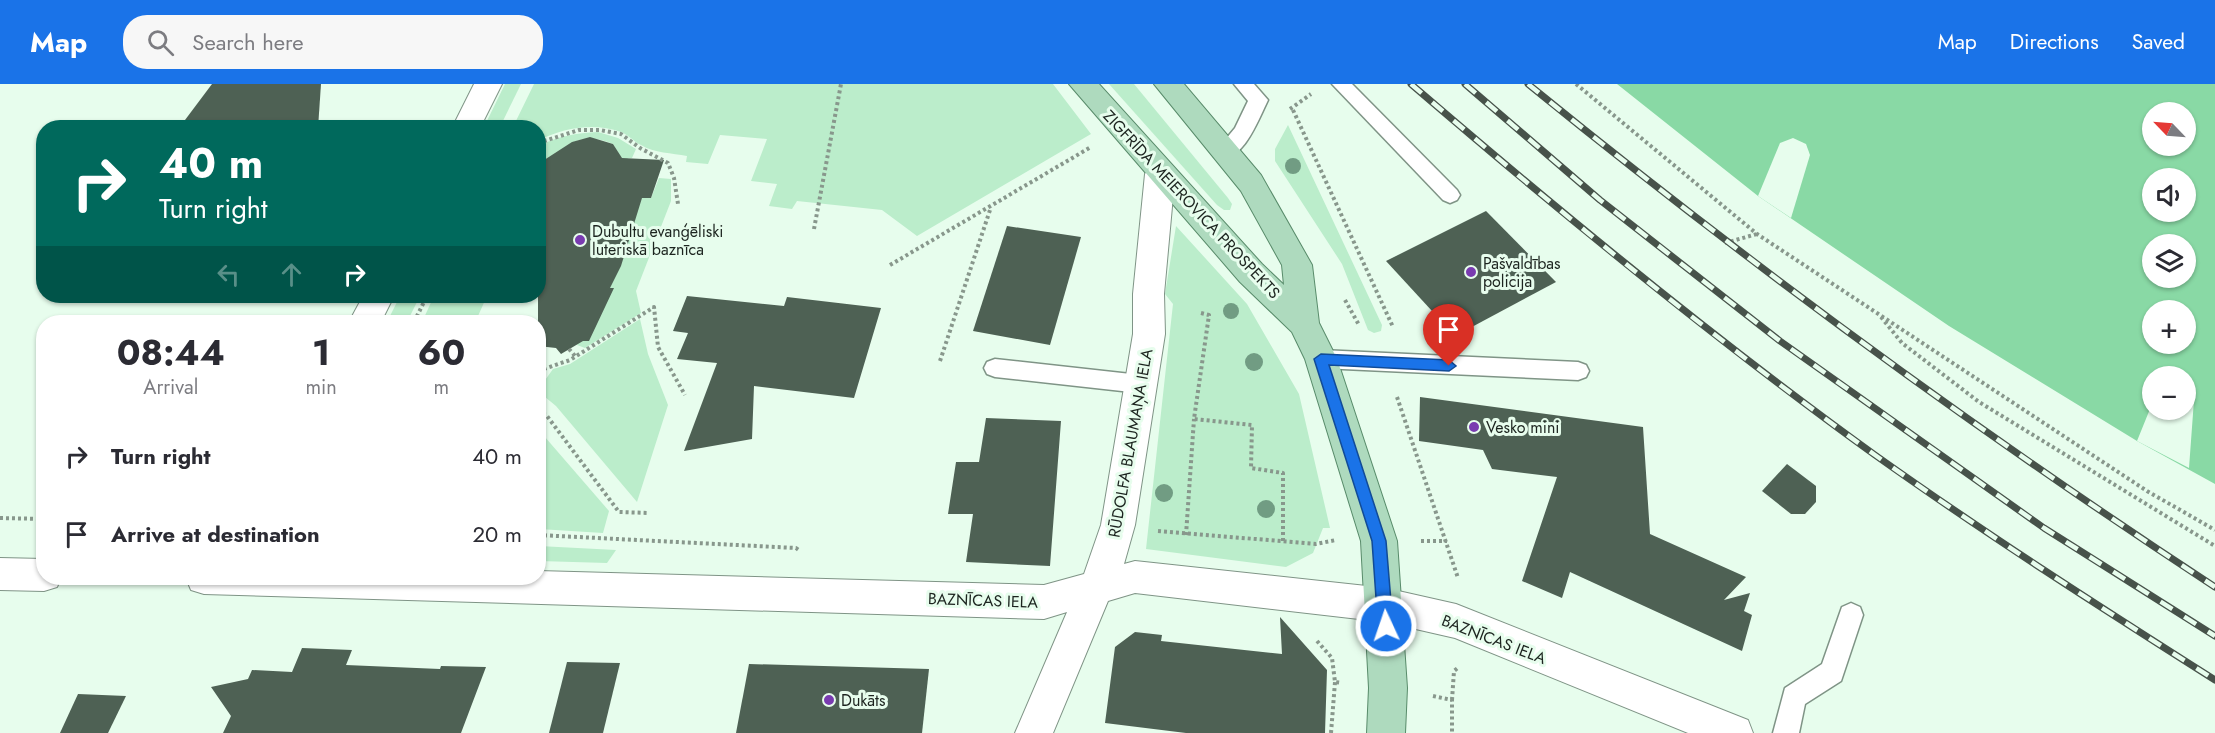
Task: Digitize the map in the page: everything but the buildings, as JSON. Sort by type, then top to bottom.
[{"type":"main road","name":"ZIGFRĪDA MEIEROVICA PROSPEKTS","points":[[1083,84],[1251,273],[1303,322],[1321,359],[1379,541],[1385,605],[1388,688],[1386,733]]},
{"type":"main road","name":"ZIGFRĪDA MEIEROVICA PROSPEKTS","points":[[1168,84],[1251,183],[1298,265],[1303,322]]},
{"type":"street","points":[[470,120],[488,84]]},
{"type":"street","name":"RŪDOLFA BLAUMAŅA IELA","points":[[1034,733],[1095,588],[1118,525],[1149,334],[1146,303],[1159,207],[1161,174]]},
{"type":"street","points":[[0,574],[36,574]]},
{"type":"street","name":"BAZNĪCAS IELA","points":[[471,585],[1044,602],[1135,577],[1385,605],[1456,621],[1734,733]]},
{"type":"lane","points":[[1226,152],[1242,132],[1258,100],[1243,84]]},
{"type":"lane","points":[[1341,84],[1450,195]]},
{"type":"lane","points":[[1321,359],[1578,371]]},
{"type":"lane","points":[[995,368],[1140,384]]},
{"type":"lane","points":[[1786,733],[1794,697],[1832,672],[1851,615]]},
{"type":"path","points":[[814,229],[841,84]]},
{"type":"path","points":[[1576,84],[1757,234],[2147,491],[2215,530]]},
{"type":"path","points":[[1292,107],[1397,337],[1385,363]]},
{"type":"path","points":[[546,139],[573,131],[599,129],[622,135],[639,147],[667,161],[676,179],[678,204]]},
{"type":"path","points":[[890,265],[1094,145]]},
{"type":"path","points":[[940,361],[991,206]]},
{"type":"path","points":[[1725,243],[1757,234]]},
{"type":"path","points":[[546,368],[576,356],[654,307],[658,347],[685,395]]},
{"type":"path","points":[[1186,535],[1194,419],[1209,315],[1201,313]]},
{"type":"path","points":[[1878,314],[1902,343],[1979,402],[2215,546]]},
{"type":"path","points":[[569,349],[576,356]]},
{"type":"path","points":[[546,415],[619,512],[649,513]]},
{"type":"path","points":[[1194,419],[1252,425],[1251,468],[1283,473],[1283,542]]},
{"type":"path","points":[[0,518],[36,519]]},
{"type":"path","points":[[1118,525],[1186,535],[1294,542]]},
{"type":"path","points":[[1331,733],[1335,682]]},
{"type":"shaded area","points":[[505,84],[521,84],[503,120],[487,120]]},
{"type":"shaded area","points":[[534,84],[1053,84],[1091,134],[917,236],[882,210],[797,201],[792,209],[769,206],[777,184],[751,181],[767,139],[720,135],[708,164],[686,162],[687,156],[652,150],[638,144],[621,132],[610,129],[579,128],[546,137],[546,120],[516,120]]},
{"type":"shaded area","points":[[1109,84],[1134,84],[1228,198],[1232,204],[1230,210],[1224,210],[1217,205]]},
{"type":"shaded area","points":[[1617,84],[2215,84],[2215,484],[2137,441],[1949,326],[1758,196]]},
{"type":"shaded area","points":[[1288,125],[1382,325],[1381,331],[1374,333],[1368,330],[1342,264],[1275,161],[1275,149]]},
{"type":"shaded area","points":[[598,132],[618,138],[636,149],[632,158],[628,158],[625,164],[613,144],[588,139],[565,147],[554,160],[546,159],[546,143],[582,133]]},
{"type":"shaded area","points":[[659,178],[671,179],[671,201],[636,291],[641,313],[585,348],[577,345],[637,198],[651,198]]},
{"type":"shaded area","points":[[1176,226],[1247,304],[1299,394],[1330,528],[1323,528],[1313,553],[1286,567],[1146,549],[1173,304],[1165,294]]},
{"type":"shaded area","points":[[396,303],[416,303],[410,315],[390,315]]},
{"type":"shaded area","points":[[431,303],[484,303],[478,315],[425,315]]},
{"type":"shaded area","points":[[640,319],[648,354],[668,405],[637,502],[556,406],[546,398],[546,379],[553,369],[570,364]]},
{"type":"shaded area","points":[[546,438],[609,511],[603,533],[546,529]]},
{"type":"shaded area","points":[[546,546],[616,550],[607,563],[546,561]]},
{"type":"pier","points":[[1793,138],[1806,144],[1810,155],[1791,218],[1758,196],[1780,143]]},
{"type":"pier","points":[[2146,420],[2193,420],[2189,468],[2137,441]]},
{"type":"railway","points":[[1411,84],[1639,274],[1815,411],[2001,542],[2215,680]]},
{"type":"railway","points":[[1465,84],[1600,200],[1780,341],[2044,528],[2215,636]]},
{"type":"railway","points":[[1528,84],[1695,217],[1951,407],[2215,587]]},
{"type":"place","name":"Dubultu evanģēliski luteriskā baznīca","points":[[580,240]]},
{"type":"place","name":"Pašvaldības policija","points":[[1471,272]]},
{"type":"place","name":"Vesko mini","points":[[1474,427]]},
{"type":"place","name":"Dukāts","points":[[829,700]]},
{"type":"route","points":[[1386,626],[1379,541],[1321,359],[1449,366]]}]
